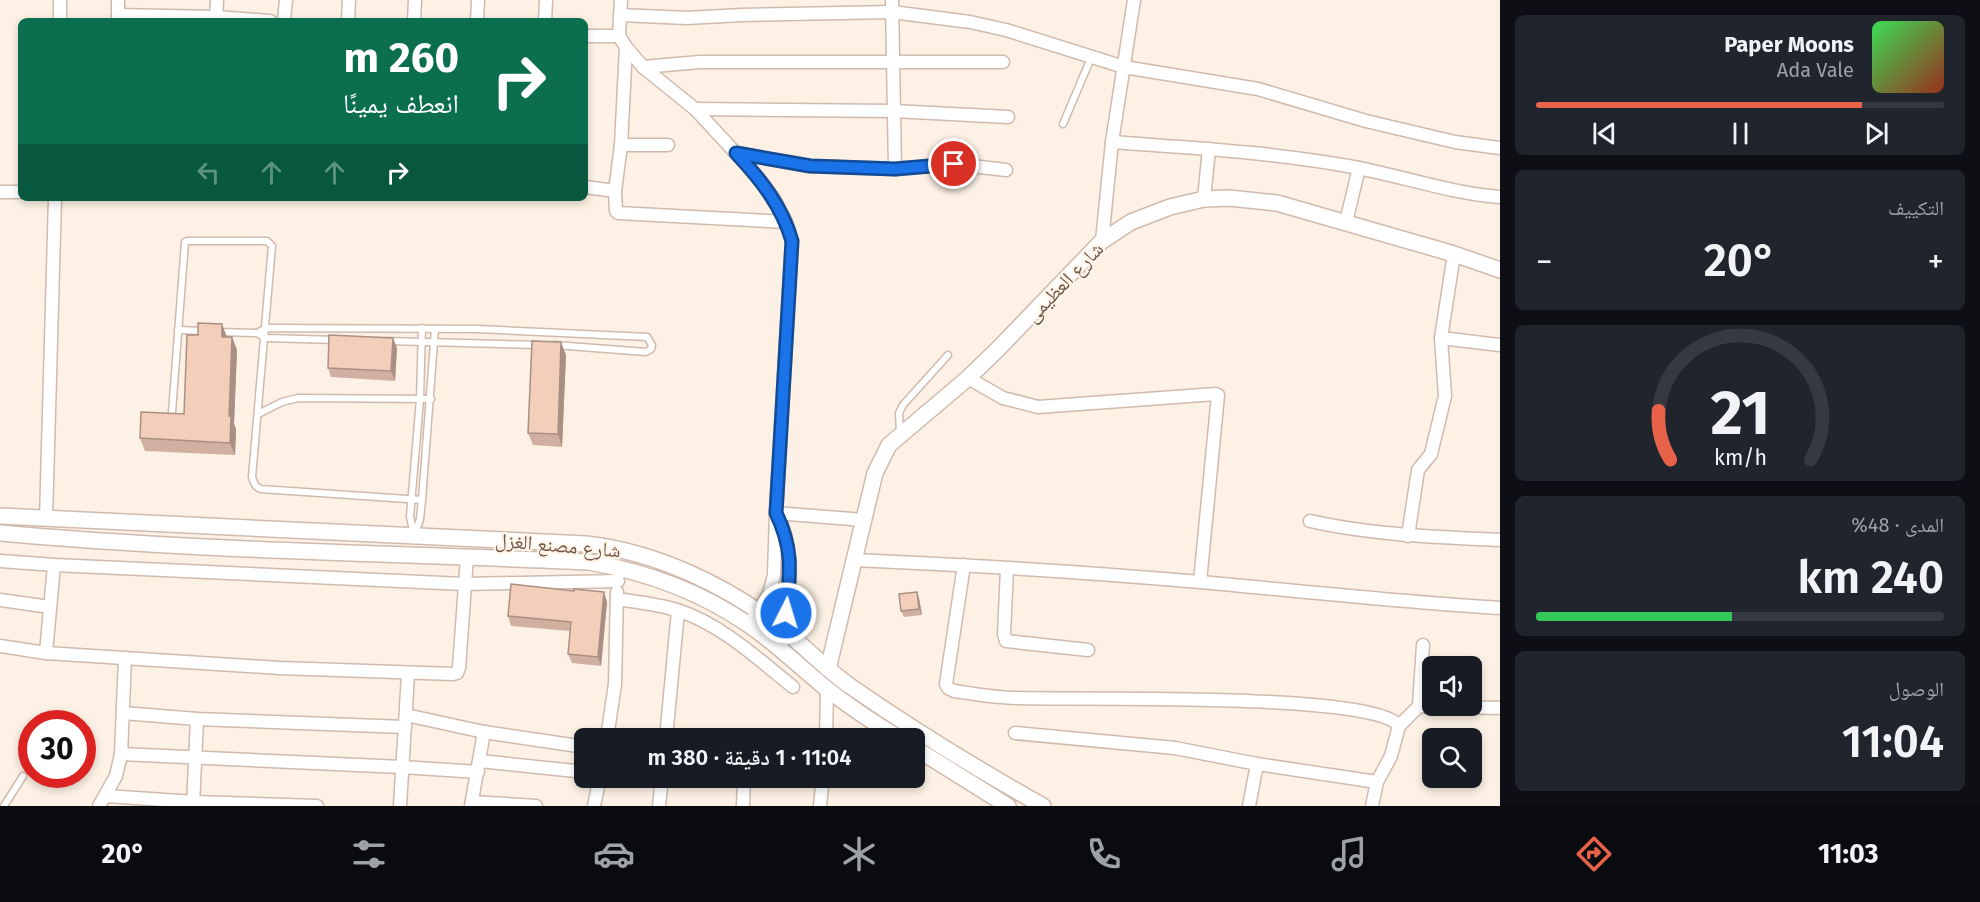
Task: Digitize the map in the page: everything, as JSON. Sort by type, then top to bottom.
[{"type":"street","points":[[60,0],[60,18]]},
{"type":"street","points":[[118,0],[118,18]]},
{"type":"street","points":[[216,18],[217,0]]},
{"type":"street","points":[[284,18],[286,0]]},
{"type":"street","points":[[348,18],[349,0]]},
{"type":"street","points":[[414,0],[414,18]]},
{"type":"street","points":[[477,18],[478,0]]},
{"type":"street","points":[[545,18],[546,0]]},
{"type":"street","points":[[621,0],[619,36],[626,47],[643,67],[695,109],[757,176],[774,199],[786,222],[792,241],[774,575],[769,594],[748,625]]},
{"type":"street","points":[[1102,241],[1112,142],[1134,0]]},
{"type":"street","points":[[620,15],[687,18],[892,6],[1006,30],[1124,67],[1258,89],[1366,121],[1455,142],[1500,148]]},
{"type":"street","points":[[892,6],[891,62],[895,169]]},
{"type":"street","points":[[588,36],[619,36]]},
{"type":"street","points":[[626,47],[621,145],[614,207],[618,213],[786,222]]},
{"type":"street","points":[[643,67],[700,62],[1003,62]]},
{"type":"street","points":[[695,109],[894,111],[1008,117]]},
{"type":"street","points":[[1112,142],[1293,156],[1359,168],[1462,192],[1500,197]]},
{"type":"street","points":[[621,145],[669,145]]},
{"type":"street","points":[[1204,199],[1209,149]]},
{"type":"street","points":[[736,153],[810,166],[895,169],[954,164],[1006,170]]},
{"type":"street","points":[[1346,222],[1359,168]]},
{"type":"street","points":[[588,188],[615,191]]},
{"type":"street","points":[[0,192],[18,192]]},
{"type":"street","name":"شارع العظيمى","points":[[828,669],[880,459],[889,445],[968,378],[1102,241],[1131,222],[1170,207],[1204,199],[1253,199],[1346,222],[1500,270]]},
{"type":"street","points":[[46,519],[55,201]]},
{"type":"street","points":[[1408,536],[1418,470],[1431,454],[1445,396],[1441,338],[1454,254]]},
{"type":"street","points":[[1441,338],[1500,345]]},
{"type":"street","points":[[968,378],[1003,398],[1038,407],[1113,400],[1218,395],[1200,582]]},
{"type":"street","points":[[776,513],[864,520]]},
{"type":"street","points":[[776,513],[790,554],[781,649]]},
{"type":"street","name":"شارع مصنع الغزل","points":[[0,516],[414,535],[610,547],[638,554],[664,563],[724,591],[758,611],[828,669],[931,739],[1042,806]]},
{"type":"street","points":[[1310,521],[1408,536],[1500,540]]},
{"type":"street","points":[[194,546],[196,526]]},
{"type":"street","name":"شارع مصنع الغزل","points":[[0,533],[47,538],[194,546],[589,562],[617,574],[650,576],[682,588],[748,625],[781,649],[826,688],[883,728]]},
{"type":"street","points":[[413,555],[414,535]]},
{"type":"street","points":[[0,646],[46,653],[125,658],[408,674],[453,674],[457,673],[467,557]]},
{"type":"street","points":[[854,560],[964,565],[1200,582],[1362,598],[1500,608]]},
{"type":"street","points":[[0,561],[464,584],[617,574],[615,684],[608,728]]},
{"type":"street","points":[[46,653],[54,565]]},
{"type":"street","points":[[964,565],[946,684],[948,688],[1015,698],[1280,701],[1342,708],[1391,719],[1399,726]]},
{"type":"street","points":[[1007,569],[1004,634],[1006,641],[1088,650]]},
{"type":"street","points":[[617,599],[678,610],[700,620],[735,641],[793,687]]},
{"type":"street","points":[[0,600],[50,607]]},
{"type":"street","points":[[667,728],[678,610]]},
{"type":"street","points":[[1372,806],[1377,782],[1391,756],[1399,726],[1419,706],[1423,645]]},
{"type":"street","points":[[125,658],[122,754],[116,776],[102,801],[317,806]]},
{"type":"street","points":[[400,806],[408,674]]},
{"type":"street","points":[[826,688],[826,728]]},
{"type":"street","points":[[1419,706],[1500,708]]},
{"type":"street","points":[[123,713],[197,719],[406,721],[574,745]]},
{"type":"street","points":[[194,804],[197,719]]},
{"type":"street","points":[[484,732],[472,804],[536,806]]},
{"type":"street","points":[[1015,733],[1174,748],[1257,764],[1377,782]]},
{"type":"street","points":[[122,754],[574,771]]},
{"type":"street","points":[[925,754],[1008,806]]},
{"type":"street","points":[[1249,806],[1257,764]]},
{"type":"street","points":[[594,806],[598,788]]},
{"type":"street","points":[[659,806],[661,788]]},
{"type":"street","points":[[743,806],[744,788]]},
{"type":"street","points":[[820,806],[822,788]]},
{"type":"lane","points":[[1063,124],[1091,58]]},
{"type":"lane","points":[[172,412],[183,246],[187,241],[267,241],[272,246],[252,477],[256,487],[422,500]]},
{"type":"lane","points":[[257,333],[266,328],[422,328],[554,332],[647,337],[652,345],[651,349],[646,352],[556,345],[376,340]]},
{"type":"lane","points":[[414,535],[410,517],[420,399],[422,328]]},
{"type":"lane","points":[[414,535],[420,519],[422,500],[435,329]]},
{"type":"lane","points":[[178,330],[257,333],[265,338],[343,340]]},
{"type":"lane","points":[[900,434],[898,413],[948,355]]},
{"type":"lane","points":[[258,414],[282,402],[298,398],[431,399]]},
{"type":"lane","points":[[4,806],[18,784]]},
{"type":"building","points":[[198,323],[222,324],[222,337],[232,337],[230,443],[140,438],[141,412],[184,414],[187,335],[198,335]]},
{"type":"building","points":[[329,335],[393,338],[391,371],[328,368]]},
{"type":"building","points":[[532,341],[561,342],[558,434],[528,433]]},
{"type":"building","points":[[511,584],[604,592],[598,657],[568,654],[571,622],[508,616]]},
{"type":"building","points":[[917,592],[919,609],[901,611],[899,594]]},
{"type":"route","points":[[786,613],[790,554],[782,525],[776,513],[792,241],[786,222],[774,199],[736,153],[810,166],[895,169],[954,164]]}]
